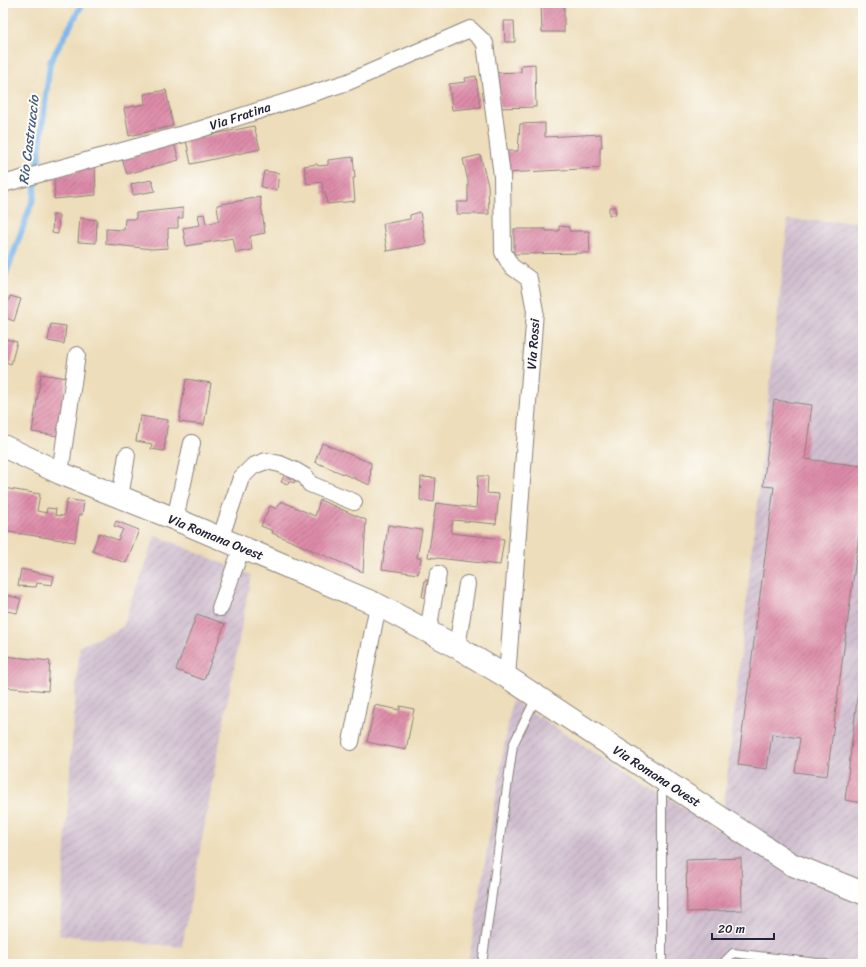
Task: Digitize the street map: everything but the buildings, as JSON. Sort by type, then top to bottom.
[{"type":"street","name":"Via Fratina","points":[[3,184],[198,130],[348,82],[470,29]]},
{"type":"street","name":"Via Rossi","points":[[470,29],[486,43],[502,176],[503,252],[511,266],[529,279],[535,311],[507,677]]},
{"type":"street","points":[[60,473],[77,355]]},
{"type":"street","points":[[175,519],[192,443]]},
{"type":"street","name":"Via Romana Ovest","points":[[3,446],[60,473],[175,519],[378,605],[457,647],[507,677],[791,864],[863,892]]},
{"type":"street","points":[[120,498],[127,455]]},
{"type":"street","points":[[220,538],[241,478],[253,466],[266,461],[280,464],[296,471],[306,477],[310,484],[354,502]]},
{"type":"street","points":[[220,608],[242,547]]},
{"type":"street","points":[[428,631],[438,574]]},
{"type":"street","points":[[457,647],[467,584]]},
{"type":"street","points":[[351,742],[378,605]]},
{"type":"lane","points":[[482,964],[513,745],[536,697]]},
{"type":"lane","points":[[662,778],[662,964]]},
{"type":"lane","points":[[722,964],[733,953],[826,964]]},
{"type":"shaded area","points":[[788,220],[863,222],[863,964],[468,964],[512,700],[718,830],[724,805]]},
{"type":"shaded area","points":[[155,535],[251,575],[182,947],[59,935],[75,697],[80,646],[123,627]]},
{"type":"waterway","name":"Rio Castruccio","points":[[3,282],[34,197],[50,62],[83,3]]}]
